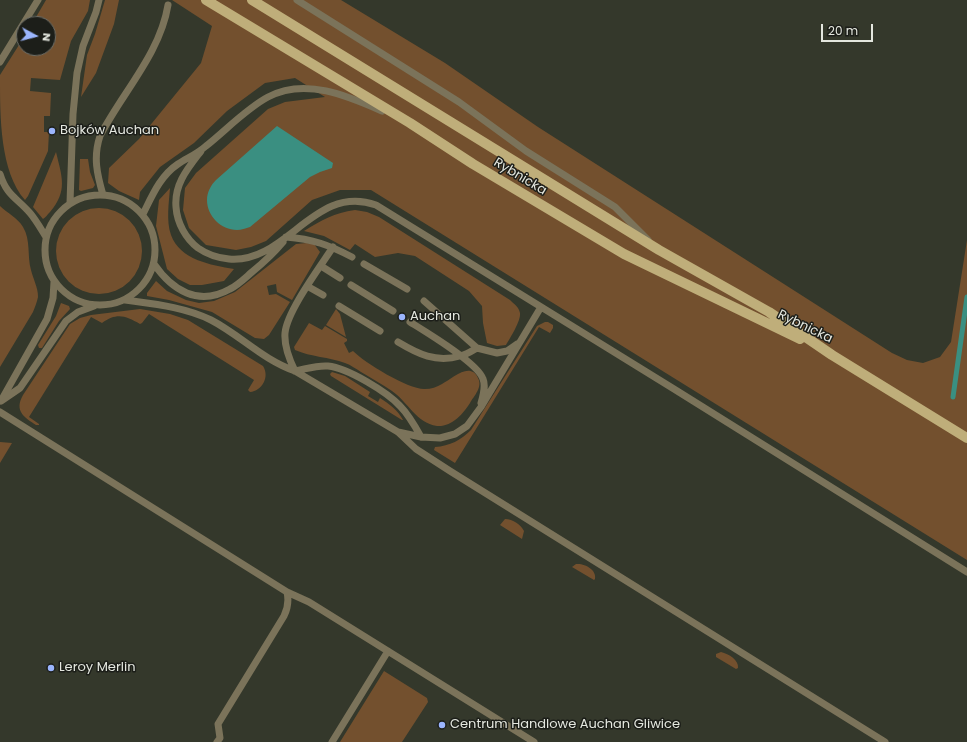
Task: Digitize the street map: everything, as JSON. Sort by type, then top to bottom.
[{"type":"main road","name":"Rybnicka","points":[[206,0],[410,123],[473,164],[624,254],[832,355]]},
{"type":"main road","name":"Rybnicka","points":[[252,0],[659,250],[769,312],[832,355],[967,438]]},
{"type":"lane","points":[[0,62],[38,0]]},
{"type":"lane","points":[[70,203],[73,114],[77,73],[83,46],[99,0]]},
{"type":"lane","points":[[297,0],[459,102],[526,151],[615,207],[659,250]]},
{"type":"lane","points":[[103,195],[96,162],[96,149],[100,136],[154,48],[164,27],[168,5]]},
{"type":"lane","points":[[143,214],[157,186],[177,165],[201,151],[260,102],[268,97],[288,90],[305,89],[337,93],[410,123]]},
{"type":"lane","points":[[201,151],[183,174],[176,196],[176,214],[179,223],[194,245],[212,256],[240,260],[259,254],[286,237],[313,216],[332,205],[352,201],[370,203],[541,307],[967,572]]},
{"type":"lane","points":[[0,174],[3,183],[12,196],[28,212],[46,237]]},
{"type":"lane","points":[[1,402],[20,388],[66,321],[78,312],[94,306],[110,305],[125,300],[138,290],[148,278],[154,264],[155,252],[151,228],[143,214],[134,206],[119,198],[103,195],[86,196],[70,203],[59,212],[51,223],[46,237],[44,252],[47,268],[54,282],[65,294],[79,302],[94,306]]},
{"type":"lane","points":[[286,237],[304,239],[333,247],[352,257]]},
{"type":"lane","points":[[154,264],[164,278],[180,291],[198,296],[211,296],[223,293],[239,284],[272,255],[286,237]]},
{"type":"lane","points":[[295,371],[285,344],[285,333],[290,315],[333,247]]},
{"type":"lane","points":[[364,264],[406,289]]},
{"type":"lane","points":[[321,266],[340,278]]},
{"type":"lane","points":[[1,402],[47,319],[53,298],[54,282]]},
{"type":"lane","points":[[351,285],[393,311]]},
{"type":"lane","points":[[308,286],[323,295]]},
{"type":"lane","points":[[125,300],[165,306],[202,316],[212,321],[281,366],[295,371],[398,432],[416,449],[450,471],[885,742]]},
{"type":"lane","points":[[424,301],[477,348],[492,352],[502,352],[512,349],[521,342]]},
{"type":"lane","points":[[339,306],[380,331]]},
{"type":"lane","points":[[398,432],[421,437],[440,438],[456,434],[467,426],[481,407],[541,307]]},
{"type":"lane","points":[[410,322],[475,367],[484,379],[481,407]]},
{"type":"lane","points":[[398,342],[412,351],[435,359],[460,356],[477,348]]},
{"type":"lane","points":[[295,371],[324,366],[338,368],[352,373],[395,401],[408,415],[421,437]]},
{"type":"lane","points":[[0,412],[287,592],[309,602],[534,742]]},
{"type":"lane","points":[[217,742],[220,738],[218,724],[288,608],[287,592]]},
{"type":"lane","points":[[332,742],[388,651]]},
{"type":"shaded area","points":[[46,0],[90,0],[88,11],[71,41],[60,80],[31,78],[30,91],[51,93],[50,116],[44,116],[44,132],[49,132],[48,151],[25,200],[17,188],[6,159],[1,126],[0,75],[16,50],[16,56],[56,56],[56,16],[37,16]]},
{"type":"shaded area","points":[[105,0],[119,0],[114,24],[96,73],[81,97],[87,55]]},
{"type":"shaded area","points":[[172,0],[341,0],[445,63],[538,127],[892,353],[907,360],[923,363],[940,357],[951,342],[967,240],[967,560],[371,190],[340,190],[312,200],[266,241],[251,247],[236,250],[206,245],[189,228],[183,210],[185,188],[196,173],[268,109],[285,102],[325,97],[295,78],[265,83],[227,111],[194,143],[160,167],[140,192],[139,200],[119,191],[108,183],[109,168],[139,139],[201,63],[212,26]]},
{"type":"shaded area","points":[[56,152],[61,176],[61,190],[56,204],[43,219],[33,207]]},
{"type":"shaded area","points":[[80,159],[88,159],[90,172],[95,185],[93,188],[81,191],[79,190]]},
{"type":"shaded area","points":[[170,188],[168,212],[169,230],[175,243],[181,250],[197,260],[216,266],[234,269],[224,281],[202,285],[190,285],[178,279],[167,269],[156,226],[159,200]]},
{"type":"shaded area","points":[[0,206],[23,227],[27,237],[30,265],[38,297],[33,312],[0,367]]},
{"type":"shaded area","points":[[99,208],[115,211],[123,215],[135,227],[139,235],[142,251],[139,267],[135,275],[123,287],[115,291],[99,294],[83,291],[75,287],[63,275],[59,267],[56,251],[59,235],[63,227],[75,215],[83,211]]},
{"type":"shaded area","points":[[355,210],[367,212],[379,217],[510,300],[519,309],[520,316],[506,345],[497,346],[487,343],[483,323],[482,306],[469,291],[415,256],[398,253],[375,257],[355,244],[350,250],[324,236],[304,231],[328,218]]},
{"type":"shaded area","points":[[296,244],[314,244],[320,252],[292,300],[277,292],[276,284],[267,286],[269,295],[276,294],[290,302],[269,335],[264,339],[255,338],[212,312],[169,300],[147,296],[147,293],[156,281],[167,291],[186,300],[199,303],[214,301],[235,292]]},
{"type":"shaded area","points":[[61,303],[69,306],[70,309],[59,321],[42,348],[39,348],[38,345],[56,316]]},
{"type":"shaded area","points":[[140,309],[170,314],[188,320],[263,366],[266,375],[264,383],[258,389],[250,392],[248,390],[254,380],[149,314],[140,324],[121,316],[112,317],[102,323],[91,317],[29,417],[39,425],[36,425],[24,416],[20,409],[20,401],[23,395],[70,324],[80,318],[91,315]]},
{"type":"shaded area","points":[[336,309],[340,314],[346,337],[326,325]]},
{"type":"shaded area","points":[[545,322],[553,325],[550,333],[539,327],[455,463],[434,450],[435,447],[455,442],[471,430],[537,326]]},
{"type":"shaded area","points":[[309,323],[322,330],[325,326],[347,339],[344,343],[349,353],[353,351],[377,369],[398,381],[425,389],[440,385],[456,375],[470,371],[475,373],[478,378],[479,388],[467,407],[452,422],[442,426],[430,424],[418,417],[392,391],[351,366],[339,361],[295,350],[294,347]]},
{"type":"shaded area","points":[[332,372],[345,376],[370,392],[368,396],[378,402],[380,398],[383,400],[396,410],[403,420],[331,376],[330,374]]},
{"type":"shaded area","points":[[0,442],[12,443],[0,463]]},
{"type":"shaded area","points":[[505,519],[514,521],[521,527],[524,531],[522,539],[500,525]]},
{"type":"shaded area","points":[[576,564],[590,568],[594,573],[595,579],[594,580],[572,567]]},
{"type":"shaded area","points":[[721,652],[733,658],[737,662],[738,668],[736,669],[716,657],[716,654]]},
{"type":"shaded area","points":[[384,671],[427,698],[428,702],[402,742],[340,742]]},
{"type":"water","points":[[277,126],[333,163],[332,168],[310,177],[250,227],[237,230],[220,225],[212,217],[208,206],[208,194],[212,184]]},
{"type":"waterway","points":[[953,397],[967,297]]},
{"type":"place","name":"Bojków Auchan","points":[[52,131]]},
{"type":"place","name":"Auchan","points":[[402,317]]},
{"type":"place","name":"Leroy Merlin","points":[[51,668]]},
{"type":"place","name":"Centrum Handlowe Auchan Gliwice","points":[[442,725]]}]
